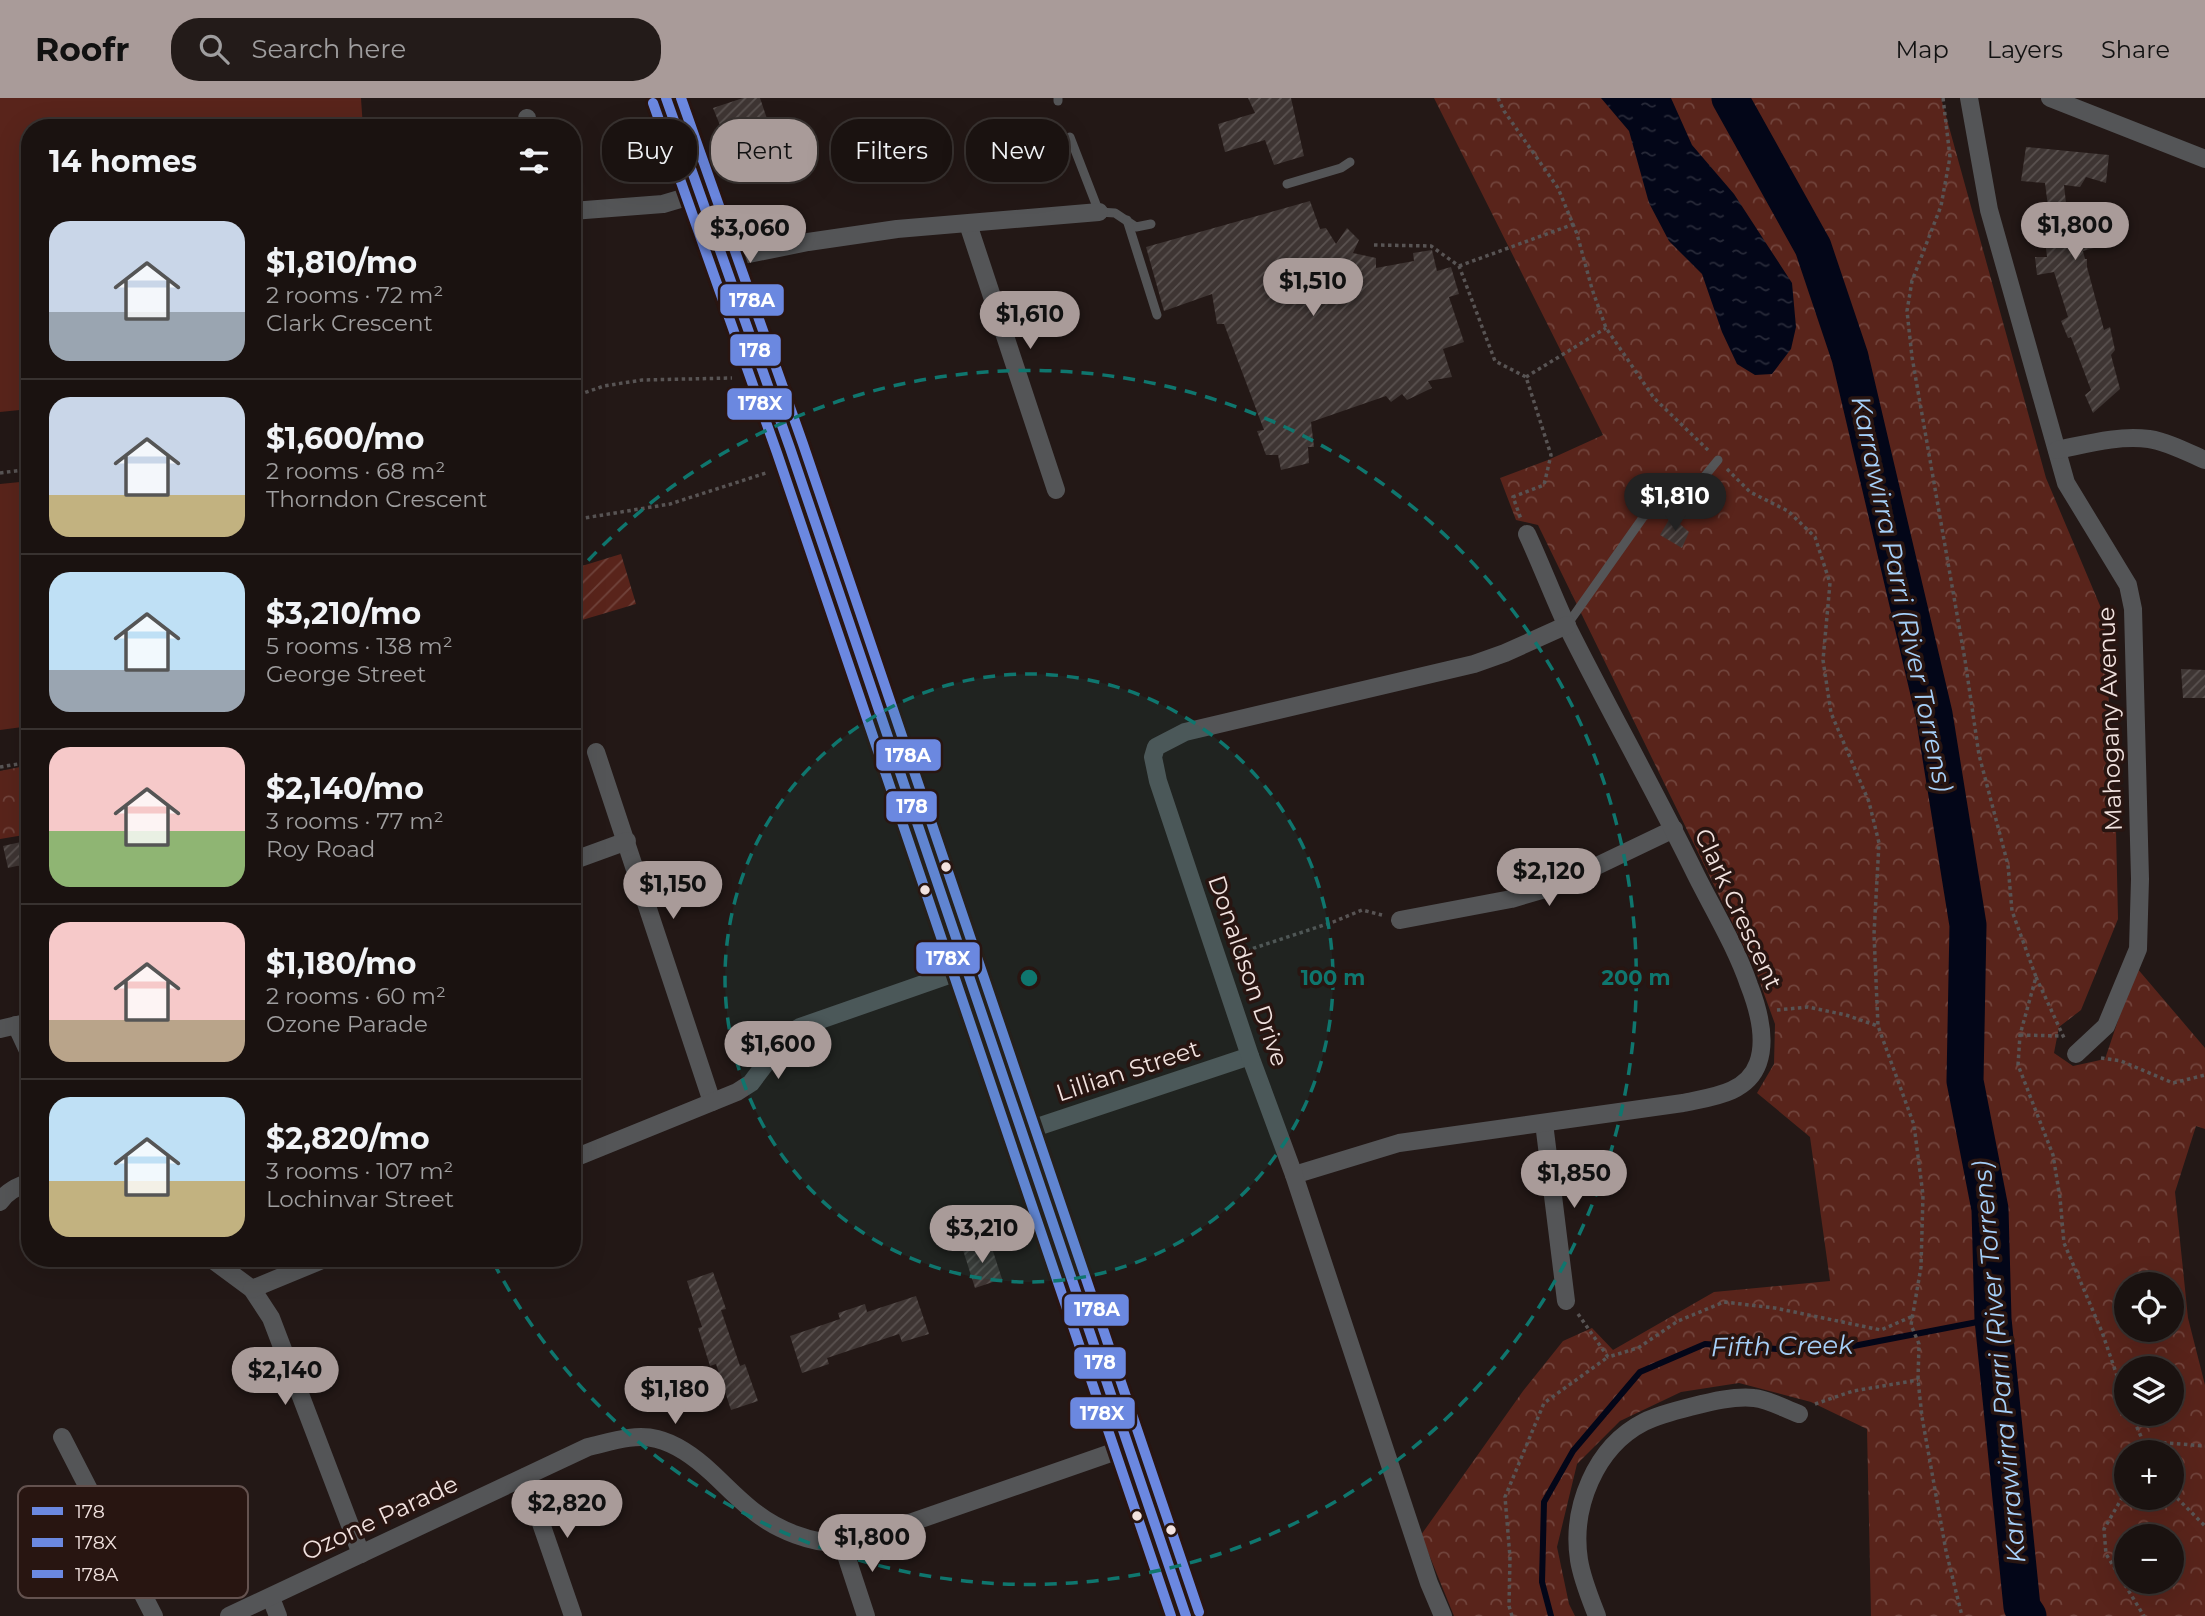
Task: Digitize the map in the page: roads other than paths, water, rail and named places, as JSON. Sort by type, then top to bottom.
[{"type":"street","points":[[666,98],[790,448],[1186,1616]]},
{"type":"street","name":"Mahogany Avenue","points":[[1969,98],[1989,211],[2066,484],[2128,585],[2133,609],[2140,879],[2138,949],[2106,1026],[2076,1054]]},
{"type":"street","points":[[2050,98],[2205,159]]},
{"type":"street","points":[[581,210],[663,204],[700,193]]},
{"type":"street","points":[[724,259],[839,236],[1099,212]]},
{"type":"street","points":[[968,224],[1056,490]]},
{"type":"street","points":[[2057,450],[2107,439],[2148,439],[2205,460]]},
{"type":"street","name":"Clark Crescent","points":[[1294,1175],[1399,1143],[1683,1103],[1735,1090],[1750,1079],[1758,1062],[1762,1044],[1758,1011],[1748,983],[1674,829],[1567,625],[1527,534]]},
{"type":"street","name":"Donaldson Drive","points":[[1443,1616],[1429,1583],[1294,1175],[1250,1056],[1158,781],[1153,757],[1156,747],[1185,732],[1474,664],[1567,625]]},
{"type":"street","points":[[596,752],[712,1102]]},
{"type":"street","points":[[1400,920],[1511,899],[1555,886],[1674,829]]},
{"type":"street","points":[[581,858],[626,841]]},
{"type":"street","points":[[581,1155],[712,1102],[751,1083],[788,1034],[800,1027],[966,968]]},
{"type":"street","name":"Lillian Street","points":[[1022,1132],[1250,1056]]},
{"type":"street","points":[[1544,1123],[1566,1299]]},
{"type":"street","points":[[0,1202],[4,1196],[21,1185]]},
{"type":"street","points":[[222,1267],[252,1289],[271,1318],[361,1554]]},
{"type":"street","points":[[252,1289],[305,1267]]},
{"type":"street","points":[[1597,1616],[1579,1561],[1577,1534],[1582,1503],[1592,1475],[1606,1454],[1624,1435],[1643,1422],[1672,1411],[1707,1403],[1756,1398],[1795,1413]]},
{"type":"street","points":[[62,1437],[87,1486]]},
{"type":"street","name":"Ozone Parade","points":[[229,1616],[588,1447],[629,1438],[658,1439],[700,1462],[756,1513],[784,1529],[811,1540],[842,1544],[1128,1447]]},
{"type":"street","points":[[525,1477],[573,1616]]},
{"type":"street","points":[[842,1544],[866,1616]]},
{"type":"street","points":[[145,1598],[154,1616]]},
{"type":"street","points":[[271,1598],[278,1616]]},
{"type":"lane","points":[[1070,137],[1099,212],[1109,211],[1136,226],[1151,224]]},
{"type":"lane","points":[[1287,184],[1341,168],[1350,162]]},
{"type":"lane","points":[[1126,220],[1157,315]]},
{"type":"lane","points":[[1567,625],[1644,516],[1690,495],[1717,460]]},
{"type":"water","points":[[1601,98],[1671,98],[1692,145],[1734,194],[1792,283],[1796,327],[1791,349],[1772,374],[1755,375],[1737,364],[1722,332],[1702,274],[1669,241],[1649,203],[1629,131]]},
{"type":"waterway","name":"Karrawirra Parri (River Torrens)","points":[[1730,98],[1813,247],[1850,357],[1934,714],[1968,925],[1965,1081],[1990,1209],[1993,1319],[2022,1607],[2028,1616]]},
{"type":"waterway","name":"Fifth Creek","points":[[1551,1616],[1542,1582],[1544,1502],[1573,1451],[1640,1372],[1705,1344],[1777,1349],[1838,1349],[1993,1319]]}]
